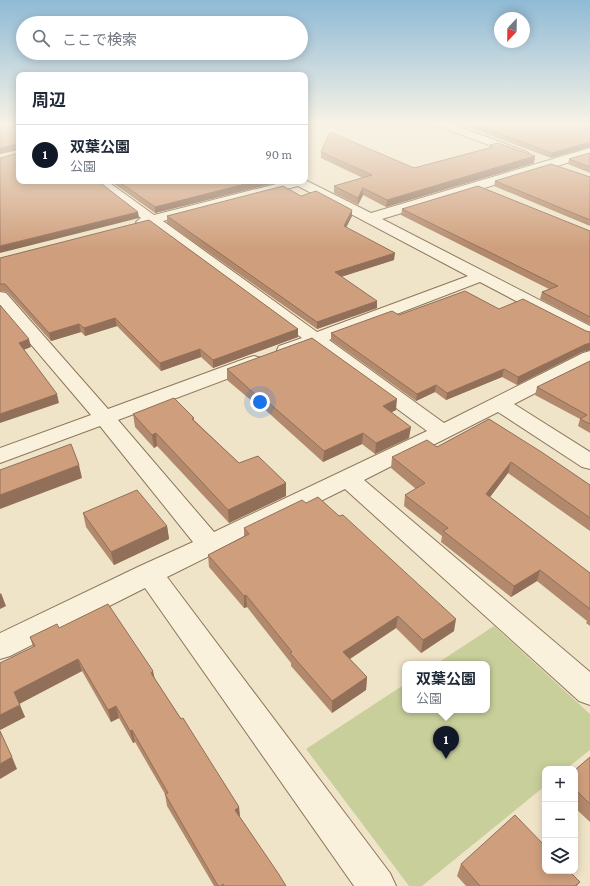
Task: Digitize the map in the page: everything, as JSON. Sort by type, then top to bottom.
[{"type":"street","points":[[370,218],[546,165]]},
{"type":"street","points":[[554,165],[570,171]]},
{"type":"street","points":[[103,184],[441,431]]},
{"type":"street","points":[[129,226],[287,184]]},
{"type":"street","points":[[304,184],[590,333]]},
{"type":"street","points":[[478,186],[499,195]]},
{"type":"street","points":[[0,456],[482,276]]},
{"type":"street","points":[[0,297],[104,417],[210,545]]},
{"type":"street","points":[[0,647],[149,573],[348,479],[441,431],[499,404],[590,356]]},
{"type":"street","points":[[499,404],[590,462]]},
{"type":"street","points":[[348,479],[590,691]]},
{"type":"street","points":[[149,573],[377,886]]},
{"type":"green space","points":[[494,626],[590,714],[590,750],[570,766],[542,766],[542,788],[422,886],[409,886],[306,749],[402,686],[402,713],[490,713],[490,661],[441,661]]},
{"type":"building","points":[[0,165],[16,165],[16,184],[102,184],[138,212],[0,246]]},
{"type":"building","points":[[351,165],[408,165],[414,168],[424,165],[504,165],[387,200],[363,188],[358,198],[334,186],[372,175]]},
{"type":"building","points":[[547,165],[555,165],[590,177],[590,220],[495,181]]},
{"type":"building","points":[[122,184],[245,184],[155,207]]},
{"type":"building","points":[[283,186],[301,196],[316,191],[352,210],[344,226],[395,253],[335,272],[377,301],[317,322],[167,216]]},
{"type":"building","points":[[478,186],[590,231],[590,317],[542,292],[558,286],[402,209]]},
{"type":"building","points":[[149,220],[298,329],[213,360],[200,349],[160,363],[115,318],[84,328],[79,324],[49,333],[5,284],[0,284],[0,258]]},
{"type":"building","points":[[465,291],[499,309],[523,299],[590,332],[590,343],[518,377],[504,369],[447,393],[436,385],[417,394],[331,333],[392,311],[399,315]]},
{"type":"building","points":[[0,305],[29,339],[19,343],[57,394],[0,414]]},
{"type":"building","points":[[312,338],[397,399],[383,406],[411,427],[376,443],[363,433],[324,451],[261,396],[258,397],[227,369]]},
{"type":"building","points":[[590,361],[590,424],[580,419],[587,415],[537,387]]},
{"type":"building","points":[[174,398],[194,418],[192,419],[239,463],[258,456],[286,483],[228,510],[156,433],[152,435],[133,414]]},
{"type":"building","points":[[489,419],[590,485],[590,518],[511,462],[486,494],[590,573],[590,609],[540,570],[514,586],[443,531],[448,528],[405,495],[425,483],[392,457],[427,440],[437,447]]},
{"type":"building","points":[[71,444],[79,465],[0,495],[0,470]]},
{"type":"building","points":[[137,490],[167,526],[111,552],[83,513]]},
{"type":"building","points":[[318,497],[339,516],[343,515],[456,619],[423,640],[398,616],[343,652],[367,677],[332,701],[290,653],[292,652],[246,595],[244,596],[208,555],[249,534],[244,528],[302,500],[306,503]]},
{"type":"building","points":[[108,604],[153,671],[151,673],[181,719],[183,718],[239,807],[235,810],[286,886],[224,886],[223,884],[218,886],[165,794],[168,793],[132,730],[130,731],[116,706],[108,710],[78,659],[14,692],[20,705],[0,715],[0,663],[35,646],[30,637],[57,624],[59,628]]},
{"type":"building","points":[[0,731],[12,757],[0,764]]},
{"type":"building","points":[[590,757],[590,804],[578,792],[578,767]]},
{"type":"building","points":[[515,815],[542,843],[542,874],[572,874],[580,882],[575,886],[480,886],[461,864]]},
{"type":"place","name":"双葉公園","points":[[446,759]]}]
